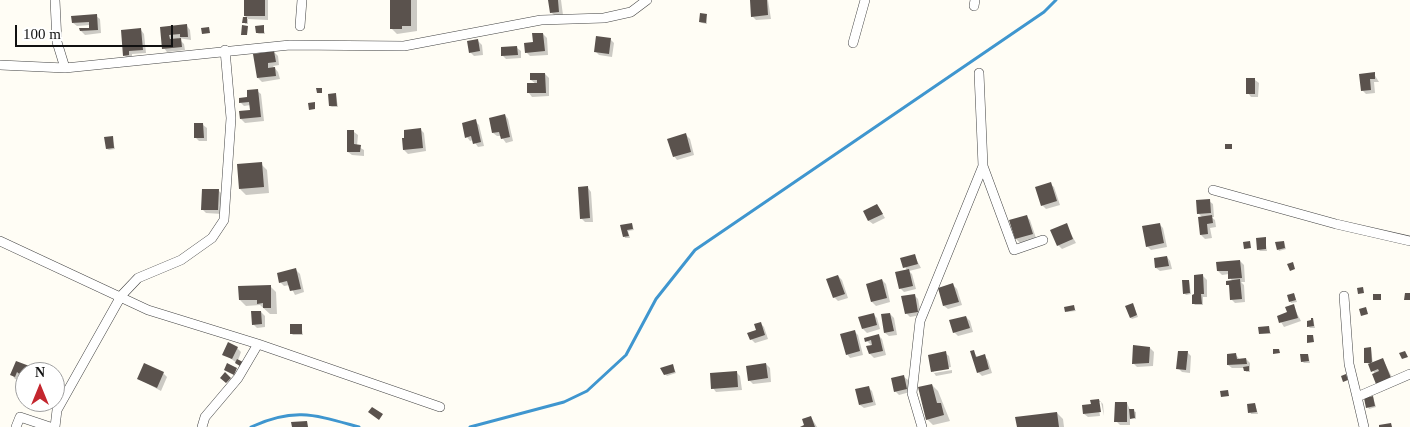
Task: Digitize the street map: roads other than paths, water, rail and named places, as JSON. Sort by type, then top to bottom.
[{"type":"street","points":[[55,0],[57,42],[64,68]]},
{"type":"street","points":[[300,26],[302,0]]},
{"type":"street","points":[[0,65],[64,68],[225,50],[290,45],[404,46],[542,20],[604,18],[631,12],[647,0]]},
{"type":"street","points":[[853,43],[865,0]]},
{"type":"street","points":[[55,427],[57,410],[120,298],[138,278],[181,260],[212,238],[224,220],[230,118],[225,50]]},
{"type":"street","points":[[979,73],[983,166],[1014,250],[1043,240]]},
{"type":"street","points":[[922,427],[912,393],[920,321],[983,166]]},
{"type":"street","points":[[1212,190],[1336,224],[1410,241]]},
{"type":"street","points":[[0,242],[148,310],[258,344],[440,407]]},
{"type":"street","points":[[1344,296],[1348,364],[1364,427]]},
{"type":"street","points":[[202,427],[205,418],[238,378],[258,344]]},
{"type":"street","points":[[1357,397],[1410,374]]},
{"type":"street","points":[[16,427],[20,417],[50,427]]},
{"type":"waterway","points":[[470,427],[564,402],[587,391],[626,355],[656,299],[695,250],[1044,12],[1056,0]]},
{"type":"waterway","points":[[251,427],[266,421],[293,415],[317,416],[359,427]]}]
